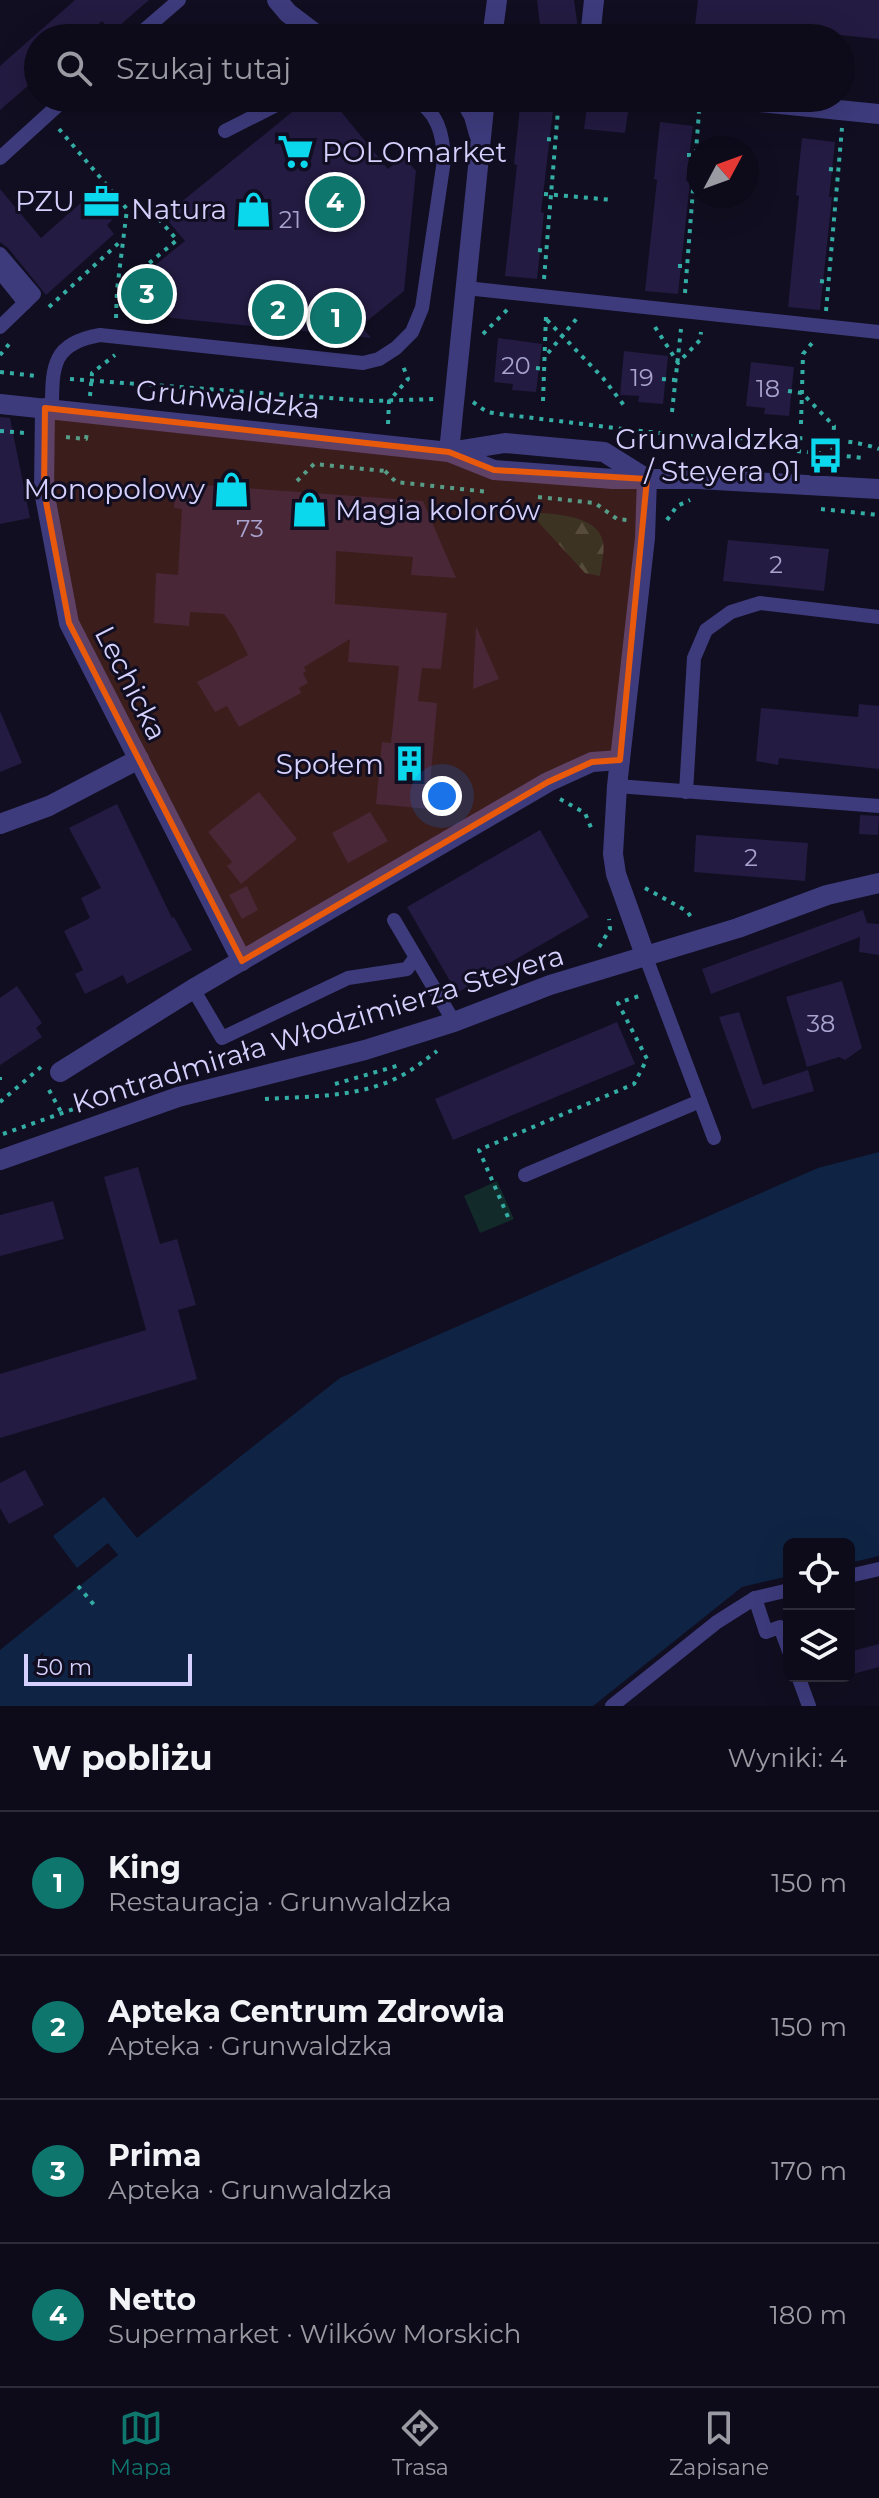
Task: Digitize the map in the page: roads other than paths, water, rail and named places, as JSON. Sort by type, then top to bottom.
[{"type":"street","points":[[277,0],[303,24]]},
{"type":"street","points":[[494,24],[497,0]]},
{"type":"street","points":[[591,24],[594,0]]},
{"type":"street","points":[[855,111],[879,114]]},
{"type":"street","points":[[472,112],[481,142]]},
{"type":"street","points":[[449,452],[484,112]]},
{"type":"street","name":"Grunwaldzka","points":[[0,404],[449,452],[505,443],[604,452],[647,479]]},
{"type":"street","name":"Lechicka","points":[[48,408],[44,491],[69,623],[242,961]]},
{"type":"street","points":[[645,955],[616,874],[613,835],[646,521],[647,479],[879,489]]},
{"type":"street","points":[[0,824],[49,806],[139,759]]},
{"type":"street","name":"Kontradmirała Włodzimierza Steyera","points":[[60,1072],[193,989],[548,782],[592,762],[620,760]]},
{"type":"street","name":"Kontradmirała Włodzimierza Steyera","points":[[0,1160],[178,1097],[365,1050],[454,1022],[550,985],[725,932],[827,895],[879,883]]},
{"type":"lane","points":[[151,24],[179,0]]},
{"type":"lane","points":[[0,158],[50,112]]},
{"type":"lane","points":[[225,131],[262,112]]},
{"type":"lane","points":[[48,408],[52,377],[62,350],[77,339],[100,335],[363,363],[379,359],[396,348],[412,332],[422,308],[444,160],[443,138],[430,112]]},
{"type":"lane","points":[[0,254],[34,294],[0,327]]},
{"type":"lane","points":[[0,272],[25,303]]},
{"type":"lane","points":[[466,288],[879,332]]},
{"type":"lane","points":[[686,792],[694,658],[706,630],[731,612],[760,603],[879,617]]},
{"type":"lane","points":[[617,786],[879,806]]},
{"type":"lane","points":[[394,920],[454,1022]]},
{"type":"lane","points":[[645,955],[714,1138]]},
{"type":"lane","points":[[193,989],[222,1038],[348,978],[407,969],[415,958]]},
{"type":"lane","points":[[525,1175],[700,1101]]},
{"type":"lane","points":[[855,1575],[879,1569]]},
{"type":"lane","points":[[612,1706],[717,1622],[755,1598],[783,1591]]},
{"type":"lane","points":[[755,1598],[766,1632],[780,1627],[783,1635]]},
{"type":"lane","points":[[800,1682],[809,1706]]},
{"type":"water","points":[[879,1152],[879,1556],[855,1562],[855,1538],[783,1538],[783,1577],[742,1587],[593,1706],[0,1706],[0,1650],[118,1555],[108,1543],[77,1568],[53,1536],[104,1497],[137,1538],[340,1378],[818,1168]]},
{"type":"place","name":"POLOmarket","points":[[296,152]]},
{"type":"place","name":"PZU","points":[[101,201]]},
{"type":"place","name":"Netto","points":[[335,202]]},
{"type":"place","name":"Natura","points":[[253,209]]},
{"type":"place","name":"Prima","points":[[147,294]]},
{"type":"place","name":"Apteka Centrum Zdrowia","points":[[278,310]]},
{"type":"place","name":"King","points":[[336,318]]},
{"type":"place","name":"Grunwaldzka / Steyera 01","points":[[826,455]]},
{"type":"place","name":"Monopolowy","points":[[231,489]]},
{"type":"place","name":"Magia kolorów","points":[[309,510]]},
{"type":"place","name":"Społem","points":[[410,764]]}]
